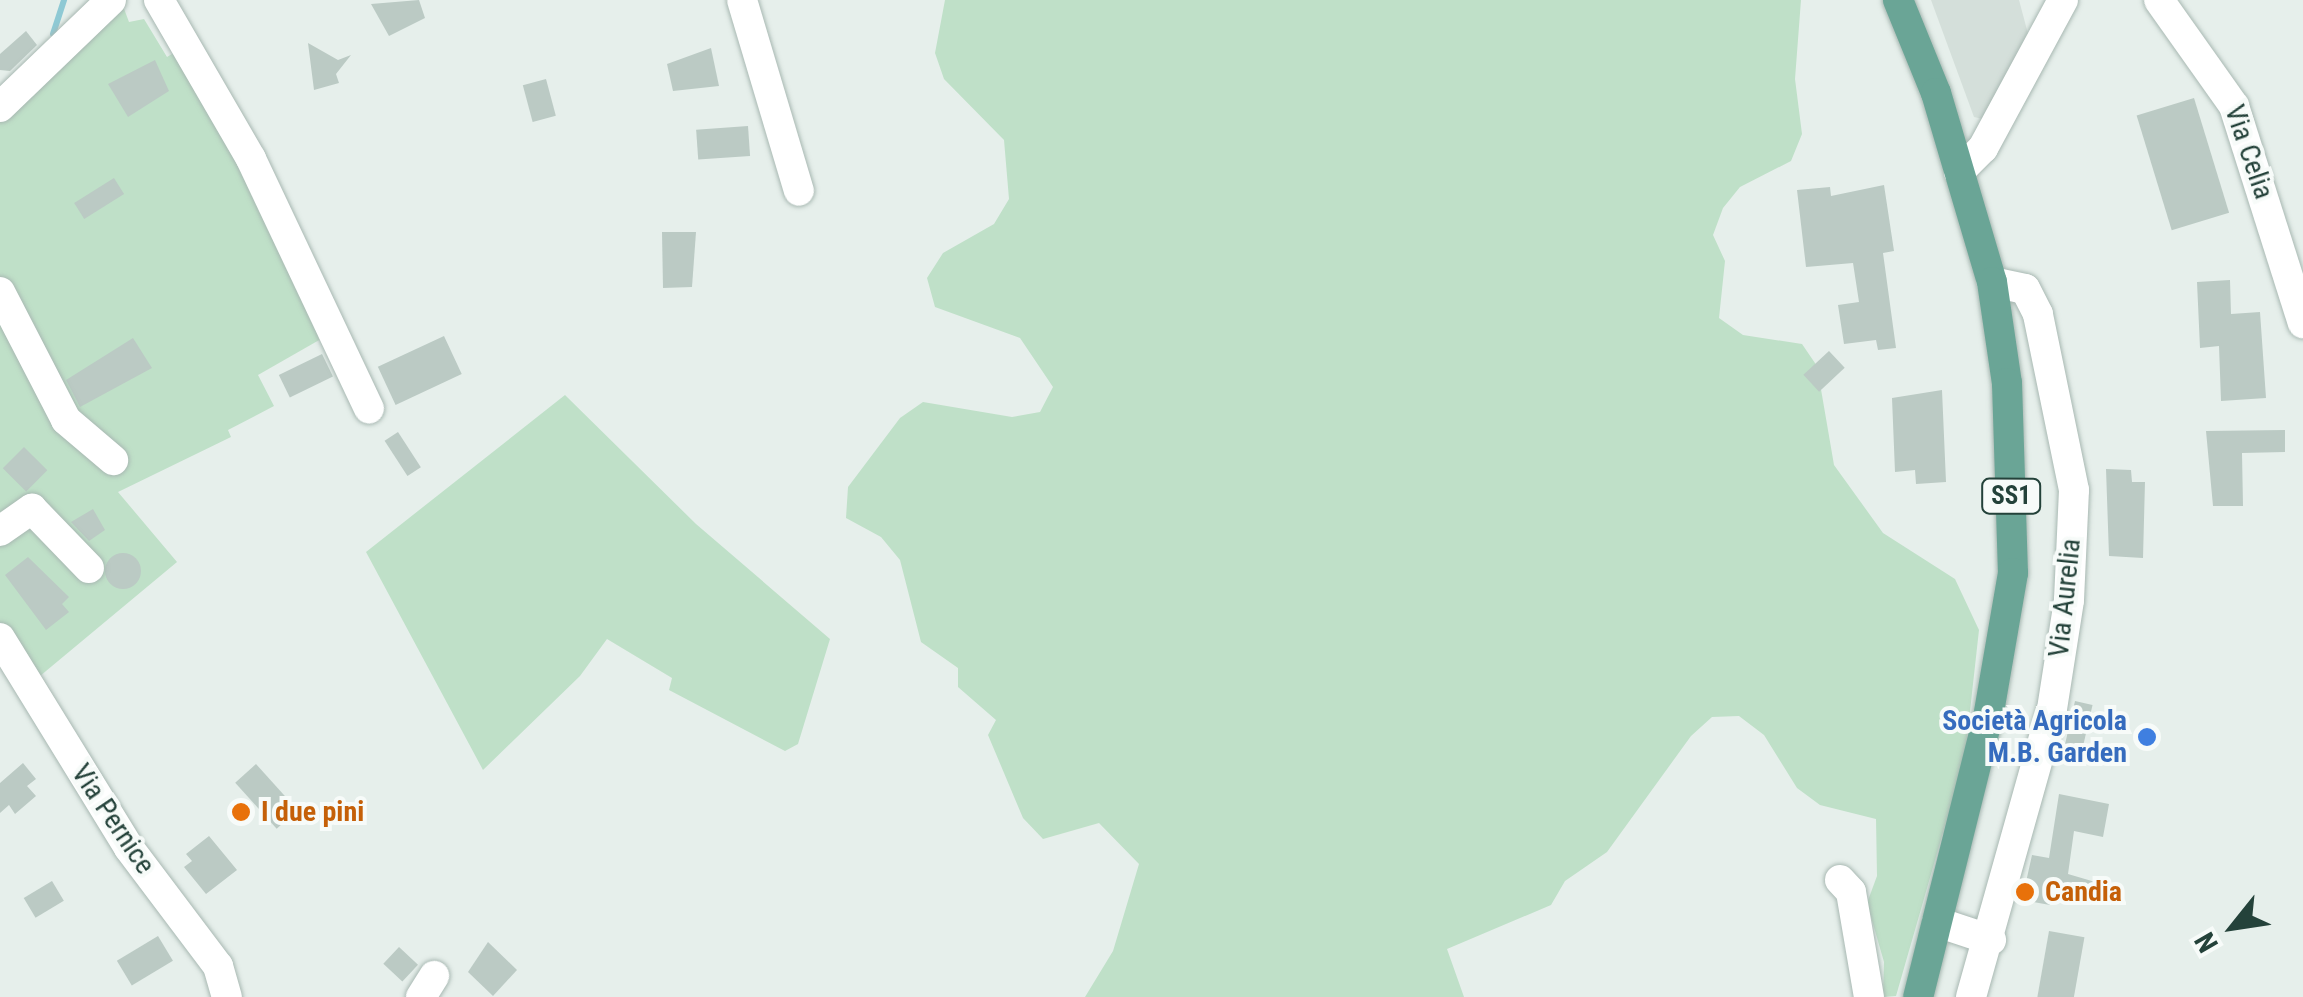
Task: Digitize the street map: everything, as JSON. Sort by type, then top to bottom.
[{"type":"main road","name":"Via Aurelia","points":[[1898,0],[1959,172],[1992,282],[2007,382],[2013,573],[1988,716],[1918,997]]},
{"type":"street","points":[[0,106],[112,0]]},
{"type":"street","points":[[159,0],[251,159],[369,409]]},
{"type":"street","points":[[742,0],[799,191]]},
{"type":"street","points":[[1959,172],[1984,148],[2063,0]]},
{"type":"street","name":"Via Celia","points":[[2159,0],[2234,106],[2303,323]]},
{"type":"street","name":"Via Aurelia","points":[[1971,997],[1991,940],[2052,710],[2070,600],[2074,490],[2038,314],[2025,289],[1992,282]]},
{"type":"street","points":[[0,292],[66,420],[113,460]]},
{"type":"street","points":[[0,531],[32,509],[89,568]]},
{"type":"street","name":"Via Pernice","points":[[0,638],[128,848],[218,966],[228,997]]},
{"type":"street","points":[[1840,880],[1852,892],[1869,997]]},
{"type":"street","points":[[1937,922],[1991,940]]},
{"type":"shaded area","points":[[1931,0],[2019,0],[2031,45],[1987,120],[1974,117]]},
{"type":"green space","points":[[945,0],[1801,0],[1795,79],[1802,134],[1791,161],[1740,187],[1723,208],[1713,235],[1725,261],[1719,318],[1743,335],[1802,344],[1817,366],[1834,465],[1883,533],[1955,579],[1979,630],[1965,756],[1896,996],[1883,997],[1884,962],[1867,903],[1877,876],[1876,819],[1820,805],[1797,788],[1764,735],[1739,716],[1712,717],[1691,736],[1607,852],[1565,881],[1551,905],[1447,949],[1464,997],[1085,997],[1113,951],[1139,864],[1099,823],[1043,839],[1023,818],[988,735],[996,720],[958,687],[958,668],[921,642],[900,560],[881,537],[846,518],[848,487],[900,418],[923,402],[1012,417],[1040,412],[1053,387],[1020,338],[935,307],[927,278],[943,253],[994,224],[1009,199],[1004,140],[944,79],[935,53]]},
{"type":"green space","points":[[123,6],[129,22],[144,19],[167,57],[180,49],[328,335],[258,375],[274,406],[228,430],[231,437],[118,492],[177,562],[34,681],[0,626],[0,122]]},
{"type":"green space","points":[[565,395],[696,524],[830,639],[798,744],[785,751],[669,690],[672,678],[607,639],[580,676],[483,770],[366,552]]},
{"type":"building","points":[[419,0],[425,18],[389,36],[371,4]]},
{"type":"building","points":[[26,31],[37,45],[10,71],[0,70],[0,54]]},
{"type":"building","points":[[308,43],[338,60],[351,55],[336,74],[339,83],[314,90]]},
{"type":"building","points":[[711,48],[719,86],[673,91],[667,64]]},
{"type":"building","points":[[155,60],[169,91],[128,117],[108,84]]},
{"type":"building","points":[[546,79],[556,116],[533,122],[523,85]]},
{"type":"building","points":[[2194,98],[2229,213],[2172,230],[2137,116]]},
{"type":"building","points":[[748,126],[750,156],[698,160],[696,130]]},
{"type":"building","points":[[114,178],[124,194],[84,219],[74,203]]},
{"type":"building","points":[[1884,185],[1894,251],[1883,253],[1896,348],[1878,350],[1876,340],[1844,344],[1838,305],[1859,302],[1853,263],[1806,267],[1797,190],[1830,187],[1831,196]]},
{"type":"building","points":[[662,232],[696,232],[692,287],[663,288]]},
{"type":"building","points":[[2230,280],[2231,314],[2260,312],[2266,398],[2221,401],[2219,346],[2200,348],[2197,282]]},
{"type":"building","points":[[444,336],[462,374],[396,405],[378,367]]},
{"type":"building","points":[[133,338],[152,368],[80,407],[66,380]]},
{"type":"building","points":[[1829,351],[1845,368],[1819,392],[1803,375]]},
{"type":"building","points":[[322,354],[333,376],[290,398],[279,375]]},
{"type":"building","points":[[1942,390],[1946,482],[1916,484],[1915,470],[1895,472],[1892,398]]},
{"type":"building","points":[[2285,430],[2285,452],[2242,453],[2243,506],[2213,506],[2206,431]]},
{"type":"building","points":[[398,432],[421,467],[407,476],[385,441]]},
{"type":"building","points":[[24,447],[47,470],[26,492],[3,468]]},
{"type":"building","points":[[2106,469],[2131,470],[2132,482],[2145,482],[2143,558],[2109,556]]},
{"type":"building","points":[[93,509],[105,530],[89,541],[71,522]]},
{"type":"building","points":[[123,553],[136,558],[141,571],[136,584],[123,589],[110,584],[105,571],[110,558]]},
{"type":"building","points":[[28,557],[69,597],[62,604],[69,612],[46,630],[5,575]]},
{"type":"building","points":[[2075,701],[2093,705],[2081,755],[2064,751]]},
{"type":"building","points":[[23,763],[36,779],[27,786],[36,796],[15,814],[9,805],[0,813],[0,783]]},
{"type":"building","points":[[256,764],[297,810],[277,829],[235,783]]},
{"type":"building","points":[[2059,794],[2109,804],[2103,837],[2074,831],[2068,874],[2119,889],[2114,904],[2053,893],[2050,905],[2022,900],[2032,855],[2049,858]]},
{"type":"building","points":[[209,836],[237,870],[206,894],[184,867],[192,861],[186,854]]},
{"type":"building","points":[[52,881],[64,901],[36,918],[24,898]]},
{"type":"building","points":[[2049,931],[2084,937],[2074,997],[2037,997]]},
{"type":"building","points":[[158,936],[173,961],[132,986],[117,961]]},
{"type":"building","points":[[488,942],[517,970],[493,996],[468,972]]},
{"type":"building","points":[[399,947],[418,965],[402,982],[383,964]]},
{"type":"waterway","points":[[53,34],[64,0]]},
{"type":"place","name":"Società Agricola M.B. Garden","points":[[2147,737]]},
{"type":"place","name":"I due pini","points":[[241,812]]},
{"type":"place","name":"Candia","points":[[2025,892]]}]
